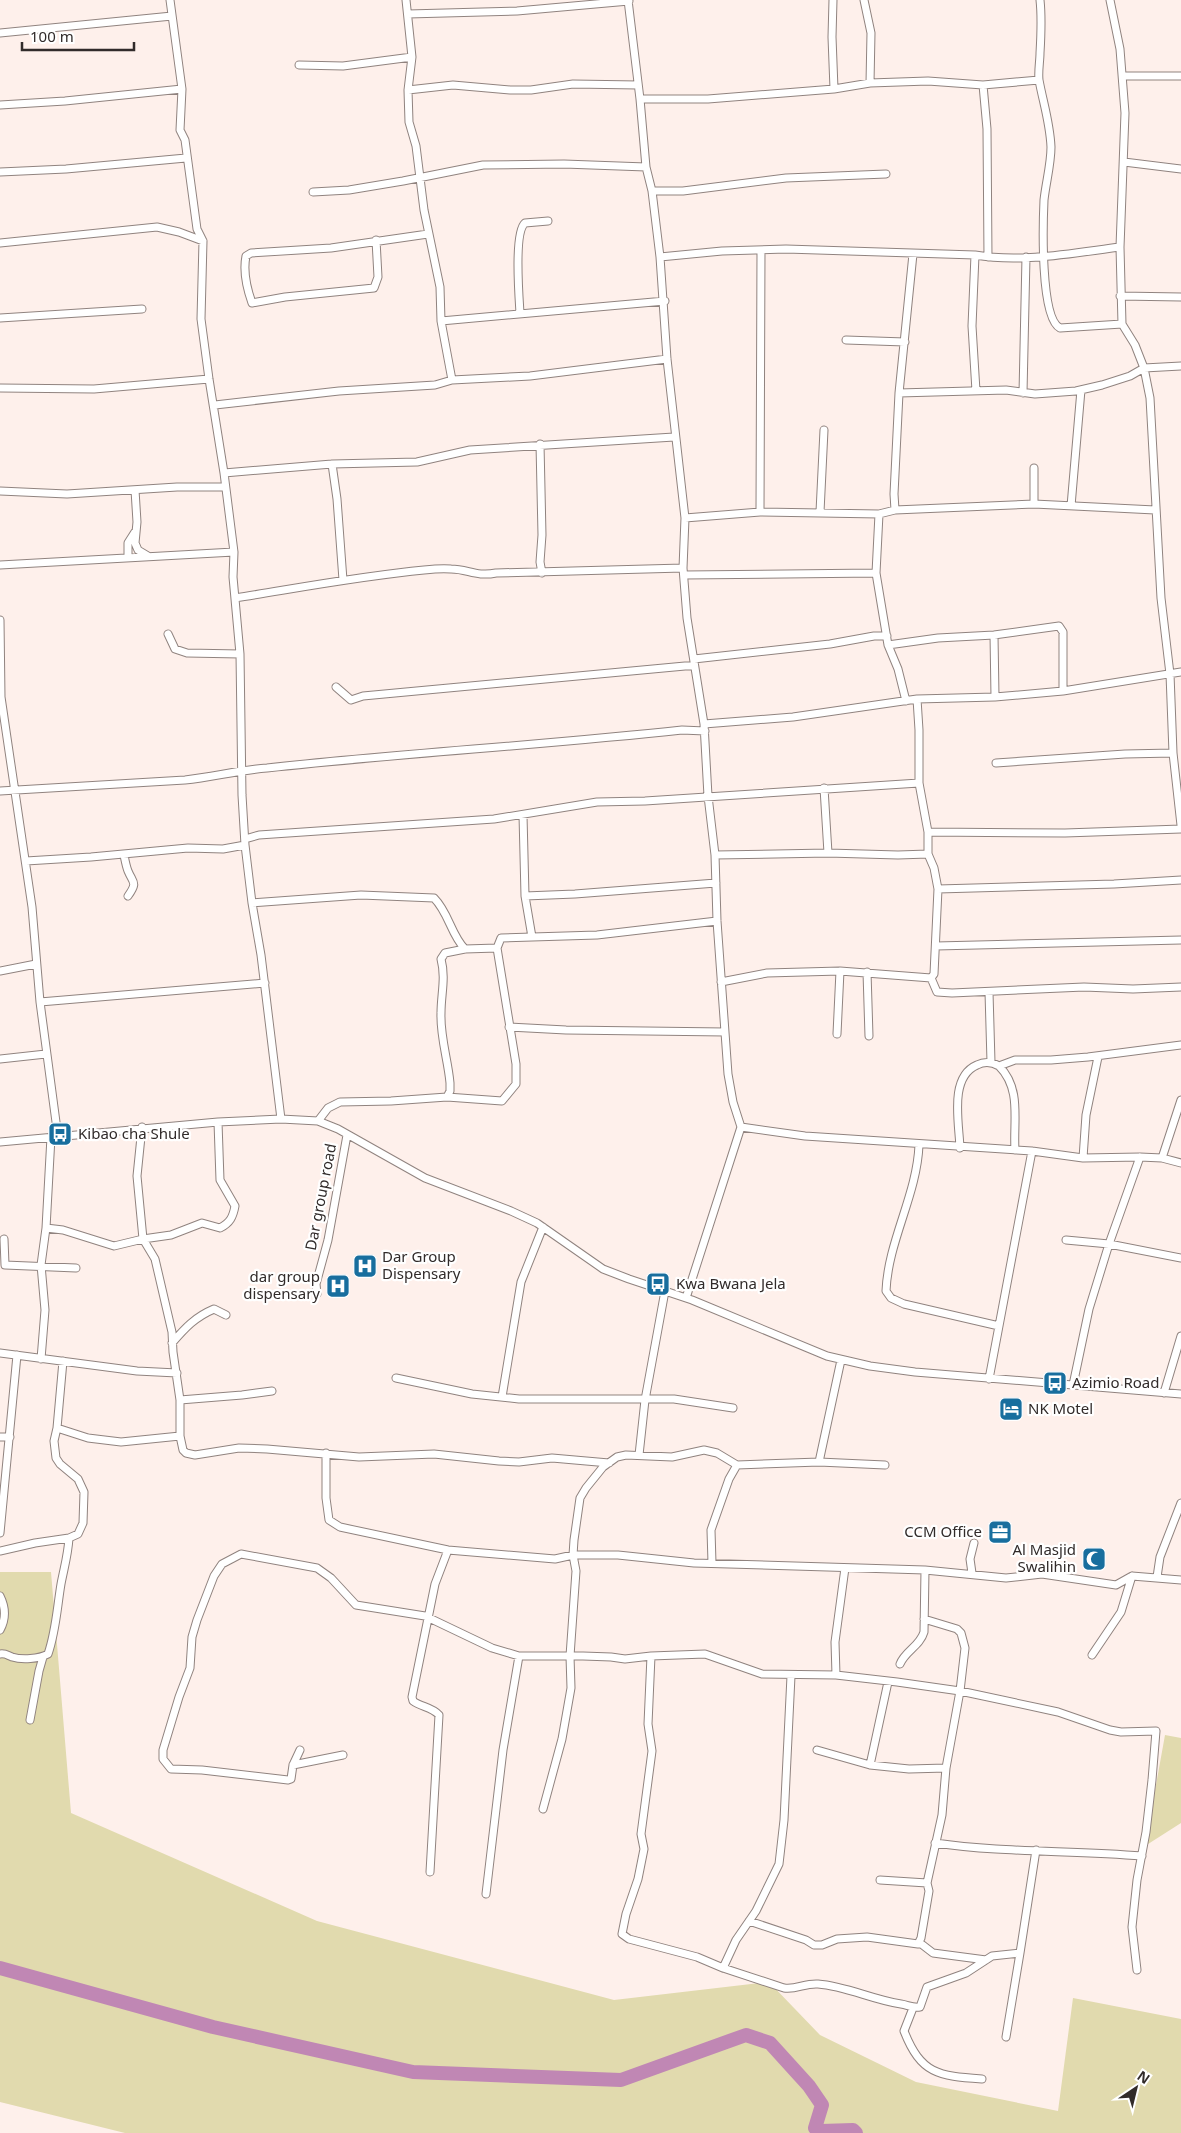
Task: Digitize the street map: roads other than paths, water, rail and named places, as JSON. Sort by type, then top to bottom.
[{"type":"street","points":[[170,0],[182,89],[180,130],[185,140],[197,229],[203,241],[201,320],[234,552],[235,598],[240,654],[245,842],[252,903],[265,983],[281,1119]]},
{"type":"street","points":[[406,0],[412,57],[408,90],[409,122],[416,146],[428,234],[440,287],[441,321],[452,380]]},
{"type":"street","points":[[408,14],[517,11],[628,0],[646,167],[652,191],[665,301],[667,359],[674,437],[685,518],[684,572],[687,618],[705,728],[708,796],[715,855],[717,922],[730,1090],[741,1127],[686,1298]]},
{"type":"street","points":[[833,0],[834,89]]},
{"type":"street","points":[[864,0],[871,33],[870,83]]},
{"type":"street","points":[[1040,0],[1042,21],[1039,80],[1050,125],[1051,155],[1044,198],[1044,256],[1047,296],[1057,327],[1065,329],[1122,324]]},
{"type":"street","points":[[1110,0],[1120,49],[1125,113],[1120,247],[1122,324],[1144,368],[1150,398],[1161,598],[1170,674],[1173,753],[1181,825]]},
{"type":"street","points":[[0,33],[172,16]]},
{"type":"street","points":[[299,65],[343,66],[412,57]]},
{"type":"street","points":[[1123,76],[1181,76]]},
{"type":"street","points":[[640,99],[708,99],[834,89],[870,83],[928,82],[983,85],[1039,80]]},
{"type":"street","points":[[408,90],[454,85],[530,90],[573,84],[638,85]]},
{"type":"street","points":[[983,85],[987,128],[988,257]]},
{"type":"street","points":[[0,105],[65,101],[182,89]]},
{"type":"street","points":[[0,172],[66,169],[186,158]]},
{"type":"street","points":[[1124,162],[1181,169]]},
{"type":"street","points":[[313,192],[349,190],[483,165],[564,164],[646,167]]},
{"type":"street","points":[[652,191],[683,191],[786,178],[886,174]]},
{"type":"street","points":[[520,313],[518,261],[520,228],[525,223],[548,221]]},
{"type":"street","points":[[0,243],[158,227],[203,241]]},
{"type":"street","points":[[376,240],[378,277],[374,288],[285,297],[252,303],[244,264],[246,256],[251,253],[331,248],[376,240],[428,234]]},
{"type":"street","points":[[660,257],[761,250],[1026,257],[1120,247]]},
{"type":"street","points":[[760,512],[761,250]]},
{"type":"street","points":[[895,510],[894,494],[899,393],[913,254]]},
{"type":"street","points":[[975,255],[972,326],[976,390]]},
{"type":"street","points":[[1023,393],[1026,257]]},
{"type":"street","points":[[1120,296],[1181,297]]},
{"type":"street","points":[[441,321],[665,301]]},
{"type":"street","points":[[0,318],[142,309]]},
{"type":"street","points":[[846,340],[905,342]]},
{"type":"street","points":[[214,405],[339,391],[435,385],[452,380],[530,376],[667,359]]},
{"type":"street","points":[[899,393],[925,394],[1006,390],[1035,394],[1081,390],[1130,376],[1144,368],[1181,366]]},
{"type":"street","points":[[0,388],[94,389],[209,379]]},
{"type":"street","points":[[1071,506],[1081,390]]},
{"type":"street","points":[[820,512],[824,430]]},
{"type":"street","points":[[224,472],[332,464],[417,462],[470,450],[540,444],[674,437]]},
{"type":"street","points":[[540,444],[542,535],[540,562],[542,573]]},
{"type":"street","points":[[332,464],[337,499],[343,580]]},
{"type":"street","points":[[1034,468],[1034,504]]},
{"type":"street","points":[[0,491],[66,494],[176,487],[225,487]]},
{"type":"street","points":[[135,490],[136,546],[143,554],[150,557]]},
{"type":"street","points":[[685,518],[760,512],[879,514],[895,510],[1034,504],[1155,510]]},
{"type":"street","points":[[879,514],[876,573],[888,644],[898,669],[906,701]]},
{"type":"street","points":[[128,558],[128,543],[136,532]]},
{"type":"street","points":[[0,565],[234,552]]},
{"type":"street","points":[[235,598],[396,572],[452,568],[472,574],[486,575],[580,570],[876,573]]},
{"type":"street","points":[[0,620],[1,697],[32,907],[36,964],[55,1137],[41,1265],[44,1310],[41,1359]]},
{"type":"street","points":[[888,644],[938,638],[994,635],[1059,626],[1063,632],[1063,691]]},
{"type":"street","points":[[168,634],[175,649],[187,653],[240,654]]},
{"type":"street","points":[[994,635],[995,697]]},
{"type":"street","points":[[336,687],[351,700],[363,696],[469,685],[685,666],[694,663],[874,636],[887,636]]},
{"type":"street","points":[[0,790],[185,780],[212,777],[242,770],[705,728],[917,699],[995,697],[1063,691],[1181,672]]},
{"type":"street","points":[[917,699],[919,783],[928,832],[928,854],[934,868],[938,890],[935,971],[931,978]]},
{"type":"street","points":[[996,763],[1125,754],[1173,753]]},
{"type":"street","points":[[26,861],[188,848],[223,849],[259,835],[523,815],[597,802],[645,801],[919,783]]},
{"type":"street","points":[[824,788],[828,853]]},
{"type":"street","points":[[523,815],[525,896],[532,938]]},
{"type":"street","points":[[928,832],[1065,833],[1181,830]]},
{"type":"street","points":[[124,854],[128,872],[134,882],[134,888],[128,896]]},
{"type":"street","points":[[715,855],[928,854]]},
{"type":"street","points":[[938,890],[1181,880]]},
{"type":"street","points":[[525,896],[716,883]]},
{"type":"street","points":[[252,903],[360,895],[434,898],[443,907],[458,940],[465,949]]},
{"type":"street","points":[[318,1121],[328,1108],[340,1102],[391,1102],[446,1097],[500,1101],[505,1099],[513,1089],[517,1078],[497,948],[501,938],[597,934],[717,922]]},
{"type":"street","points":[[936,946],[990,943],[1181,940]]},
{"type":"street","points":[[446,1097],[450,1091],[450,1083],[442,1030],[441,1013],[444,972],[441,959],[445,953],[465,949],[497,948]]},
{"type":"street","points":[[0,971],[36,964]]},
{"type":"street","points":[[721,982],[767,973],[840,971],[931,978]]},
{"type":"street","points":[[837,1034],[840,971]]},
{"type":"street","points":[[867,972],[869,1036]]},
{"type":"street","points":[[931,978],[937,992],[1181,987]]},
{"type":"street","points":[[40,1002],[265,983]]},
{"type":"street","points":[[990,992],[991,1062]]},
{"type":"street","points":[[509,1027],[566,1030],[725,1032]]},
{"type":"street","points":[[999,1066],[1015,1060],[1051,1060],[1098,1056],[1181,1045]]},
{"type":"street","points":[[0,1060],[46,1054]]},
{"type":"street","points":[[1083,1158],[1086,1115],[1098,1056]]},
{"type":"street","points":[[960,1148],[958,1088],[969,1068],[980,1063],[991,1062],[999,1066],[1010,1078],[1015,1099],[1015,1150]]},
{"type":"street","points":[[1162,1158],[1181,1100]]},
{"type":"street","points":[[0,1142],[142,1127],[281,1119],[318,1121],[425,1178],[511,1211],[543,1227],[603,1268],[686,1298],[816,1352],[841,1360],[906,1371],[1181,1394]]},
{"type":"street","points":[[46,1228],[63,1230],[114,1246],[170,1235],[202,1223],[220,1228],[232,1219],[235,1206],[220,1180],[218,1168],[218,1122]]},
{"type":"street","points":[[142,1127],[137,1176],[143,1239],[155,1259],[172,1332],[180,1400],[180,1436],[184,1450],[190,1455],[239,1448],[367,1457],[434,1454],[479,1460],[519,1462],[552,1458],[609,1463]]},
{"type":"street","points":[[741,1127],[805,1136],[960,1148],[1032,1151],[1083,1158],[1162,1158],[1181,1163]]},
{"type":"street","name":"Dar group road","points":[[316,1294],[316,1284],[328,1240],[347,1135]]},
{"type":"street","points":[[919,1145],[916,1168],[896,1238],[886,1283],[888,1295],[904,1304],[999,1326]]},
{"type":"street","points":[[989,1379],[1032,1151]]},
{"type":"street","points":[[1073,1385],[1089,1309],[1109,1244],[1140,1157]]},
{"type":"street","points":[[502,1397],[521,1282],[543,1227]]},
{"type":"street","points":[[4,1239],[3,1256],[5,1265],[41,1265],[76,1268]]},
{"type":"street","points":[[1066,1240],[1109,1244],[1181,1258]]},
{"type":"street","points":[[639,1455],[645,1400],[665,1291]]},
{"type":"street","points":[[172,1343],[193,1320],[203,1314],[214,1310],[226,1315]]},
{"type":"street","points":[[1164,1393],[1181,1336]]},
{"type":"street","points":[[0,1353],[137,1371],[177,1373]]},
{"type":"street","points":[[0,1533],[17,1355]]},
{"type":"street","points":[[819,1462],[841,1360]]},
{"type":"street","points":[[0,1551],[35,1542],[69,1538],[78,1534],[81,1529],[84,1492],[78,1479],[60,1464],[56,1458],[54,1441],[57,1428],[63,1361]]},
{"type":"street","points":[[396,1378],[472,1394],[541,1401],[674,1399],[733,1408]]},
{"type":"street","points":[[180,1400],[272,1391]]},
{"type":"street","points":[[57,1428],[88,1438],[121,1442],[180,1436]]},
{"type":"street","points":[[0,1437],[10,1437]]},
{"type":"street","points":[[543,1808],[562,1739],[571,1688],[570,1656],[576,1571],[573,1555],[580,1498],[595,1475],[617,1457],[639,1455],[672,1457],[704,1450],[717,1453],[737,1465],[819,1462],[886,1465]]},
{"type":"street","points":[[326,1453],[326,1498],[329,1520],[340,1527],[448,1550],[555,1559],[573,1555],[618,1555],[712,1563],[924,1570],[1006,1578],[1042,1574],[1116,1585],[1132,1576],[1181,1580]]},
{"type":"street","points":[[712,1563],[712,1530],[729,1479],[737,1465]]},
{"type":"street","points":[[1157,1577],[1160,1557],[1181,1503]]},
{"type":"street","points":[[0,1654],[14,1658],[44,1656],[48,1654],[52,1642],[61,1583],[67,1562],[69,1538]]},
{"type":"street","points":[[972,1574],[970,1559],[974,1543]]},
{"type":"street","points":[[430,1872],[439,1715],[433,1710],[417,1704],[413,1701],[412,1697],[435,1584],[448,1550]]},
{"type":"street","points":[[300,1750],[291,1779],[282,1780],[202,1770],[171,1769],[163,1759],[163,1750],[190,1668],[192,1638],[197,1620],[214,1576],[222,1564],[241,1554],[318,1568],[331,1578],[351,1602],[356,1605],[412,1613],[428,1618],[492,1648],[519,1656],[611,1656],[625,1659],[705,1654],[762,1674],[836,1676],[960,1691],[1058,1712],[1110,1730],[1121,1732],[1156,1731],[1152,1780],[1132,1927],[1137,1970]]},
{"type":"street","points":[[836,1676],[835,1642],[845,1568]]},
{"type":"street","points":[[900,1664],[903,1656],[922,1638],[924,1570]]},
{"type":"street","points":[[1092,1655],[1121,1612],[1132,1576]]},
{"type":"street","points":[[0,1596],[5,1606],[0,1630]]},
{"type":"street","points":[[920,1943],[929,1891],[927,1883],[942,1815],[946,1768],[960,1691],[965,1648],[961,1632],[951,1626],[924,1619]]},
{"type":"street","points":[[30,1720],[39,1671],[44,1656]]},
{"type":"street","points":[[486,1894],[503,1750],[519,1656]]},
{"type":"street","points":[[651,1656],[648,1724],[652,1751],[641,1834],[644,1849],[638,1879],[626,1914],[622,1934],[629,1939],[697,1957],[723,1968],[784,1988],[793,1989],[804,1984],[817,1983],[844,1988],[913,2008],[920,2007],[928,1987],[958,1977],[992,1956],[1020,1953]]},
{"type":"street","points":[[723,1968],[736,1940],[756,1911],[779,1864],[784,1820],[791,1676]]},
{"type":"street","points":[[870,1765],[888,1682]]},
{"type":"street","points":[[817,1750],[870,1765],[909,1769],[946,1768]]},
{"type":"street","points":[[294,1765],[343,1755]]},
{"type":"street","points":[[935,1843],[987,1849],[1142,1856]]},
{"type":"street","points":[[1006,2037],[1036,1850]]},
{"type":"street","points":[[880,1880],[927,1883]]},
{"type":"street","points":[[749,1921],[806,1940],[814,1945],[836,1939],[868,1937],[916,1945],[920,1943]]},
{"type":"street","points":[[920,1943],[933,1953],[987,1960]]},
{"type":"street","points":[[913,2008],[904,2030],[918,2058],[925,2066],[944,2075],[982,2079]]},
{"type":"waterway","points":[[0,1968],[213,2027],[413,2072],[621,2080],[746,2035],[770,2043],[809,2086],[822,2105],[815,2128],[821,2131],[853,2130],[856,2133]]},
{"type":"place","name":"Kibao cha Shule","points":[[60,1134]]},
{"type":"place","name":"Dar Group Dispensary","points":[[365,1266]]},
{"type":"place","name":"Kwa Bwana Jela","points":[[658,1284]]},
{"type":"place","name":"dar group dispensary","points":[[338,1286]]},
{"type":"place","name":"Azimio Road","points":[[1055,1383]]},
{"type":"place","name":"NK Motel","points":[[1011,1409]]},
{"type":"place","name":"CCM Office","points":[[1000,1532]]},
{"type":"place","name":"Al Masjid Swalihin","points":[[1094,1559]]}]
